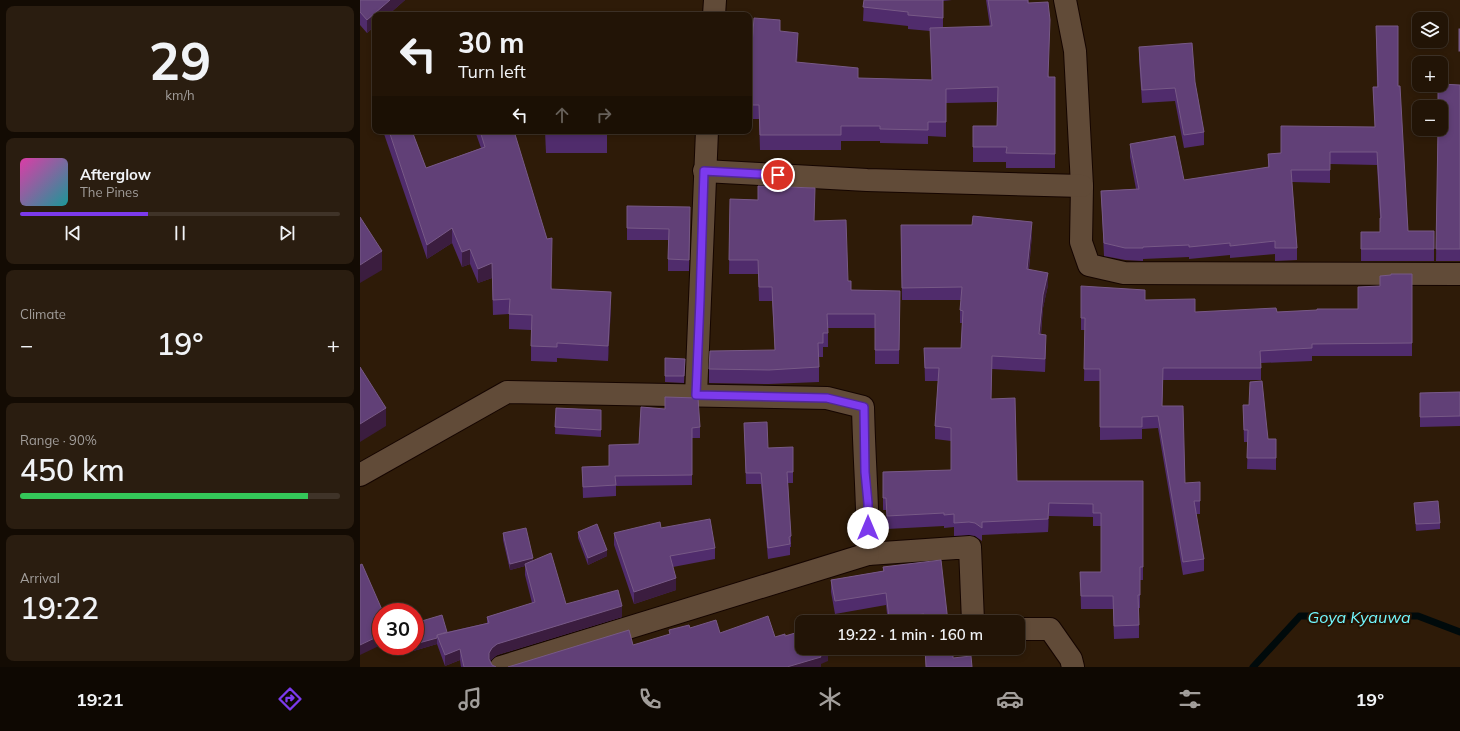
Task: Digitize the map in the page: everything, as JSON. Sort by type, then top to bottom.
[{"type":"street","points":[[714,12],[715,0]]},
{"type":"street","points":[[1065,0],[1075,51],[1082,186],[1081,242],[1090,265],[1124,273],[1460,274]]},
{"type":"street","points":[[696,395],[706,134]]},
{"type":"street","points":[[704,171],[867,180],[1082,186]]},
{"type":"street","points":[[360,475],[507,392],[827,398],[864,407],[865,472],[868,503],[868,554]]},
{"type":"street","points":[[501,667],[868,554],[970,547],[973,615]]},
{"type":"street","points":[[1025,629],[1050,630],[1071,659],[1073,667]]},
{"type":"building","points":[[360,0],[390,0],[376,12],[372,12],[372,16],[367,20],[360,12]]},
{"type":"building","points":[[864,0],[943,0],[943,18],[908,15],[908,12],[863,7]]},
{"type":"building","points":[[988,0],[1028,0],[1028,3],[1048,2],[1050,20],[1048,77],[1055,77],[1055,154],[1006,153],[1007,147],[973,147],[973,126],[997,126],[998,87],[946,89],[946,122],[928,122],[928,130],[880,129],[880,126],[841,126],[841,135],[760,135],[759,105],[752,105],[752,46],[754,18],[780,20],[780,31],[798,33],[796,62],[858,68],[858,78],[932,80],[930,28],[992,26]]},
{"type":"building","points":[[1376,26],[1398,26],[1398,86],[1400,86],[1408,231],[1434,231],[1434,249],[1361,249],[1361,232],[1380,232],[1381,218],[1377,152],[1330,152],[1330,170],[1291,170],[1297,248],[1275,248],[1275,241],[1230,246],[1230,243],[1189,247],[1189,245],[1143,248],[1125,248],[1104,243],[1101,191],[1139,189],[1130,144],[1175,136],[1184,180],[1269,167],[1268,154],[1281,153],[1281,126],[1375,127],[1373,87],[1378,87]]},
{"type":"building","points":[[1460,29],[1460,51],[1459,51]]},
{"type":"building","points":[[1192,43],[1195,82],[1204,132],[1184,135],[1175,88],[1142,90],[1139,47]]},
{"type":"building","points":[[1448,84],[1460,85],[1460,249],[1436,249],[1438,136],[1448,136],[1448,100],[1438,100],[1438,92],[1448,92]]},
{"type":"building","points":[[390,134],[413,134],[426,168],[485,147],[481,134],[515,134],[547,239],[552,238],[551,289],[611,292],[608,346],[557,343],[557,347],[531,346],[532,315],[509,314],[510,299],[493,300],[492,263],[478,269],[470,249],[462,252],[452,228],[427,245]]},
{"type":"building","points":[[758,186],[815,188],[814,221],[846,220],[848,281],[851,281],[851,290],[900,291],[899,350],[875,350],[875,314],[827,314],[828,333],[823,333],[823,343],[818,343],[819,367],[769,370],[709,369],[710,351],[775,350],[772,287],[759,287],[758,260],[729,260],[730,199],[758,200]]},
{"type":"building","points":[[627,206],[690,207],[689,260],[668,259],[669,229],[627,228]]},
{"type":"building","points":[[973,216],[1032,222],[1027,269],[1048,273],[1043,295],[1039,334],[1046,335],[1045,359],[992,356],[991,399],[1015,398],[1017,481],[1143,481],[1143,567],[1140,567],[1140,595],[1138,595],[1139,625],[1114,626],[1113,596],[1081,596],[1080,572],[1101,572],[1101,513],[1093,513],[1093,504],[1049,503],[1048,519],[982,522],[982,528],[975,523],[954,523],[954,514],[944,515],[944,513],[887,516],[886,498],[883,498],[883,472],[951,470],[951,428],[935,426],[939,368],[925,368],[924,348],[961,348],[963,311],[960,310],[962,287],[902,288],[901,225],[972,225]]},
{"type":"building","points":[[360,217],[382,251],[360,265]]},
{"type":"building","points":[[1391,274],[1412,274],[1412,343],[1312,344],[1312,348],[1260,351],[1261,368],[1163,368],[1162,406],[1183,406],[1185,483],[1200,482],[1200,501],[1194,501],[1204,559],[1183,562],[1158,416],[1142,417],[1142,427],[1100,427],[1100,369],[1084,369],[1085,318],[1081,318],[1081,286],[1145,290],[1145,300],[1195,299],[1195,312],[1276,308],[1277,312],[1317,309],[1358,309],[1358,287],[1380,286],[1380,276]]},
{"type":"building","points":[[665,358],[685,359],[684,376],[665,376]]},
{"type":"building","points":[[360,367],[386,408],[360,424]]},
{"type":"building","points":[[1262,381],[1268,439],[1276,439],[1276,458],[1247,458],[1248,430],[1244,430],[1243,405],[1249,405],[1250,382]]},
{"type":"building","points":[[1460,392],[1460,416],[1420,417],[1420,393]]},
{"type":"building","points":[[665,397],[698,398],[700,427],[692,428],[692,475],[615,476],[616,485],[583,487],[582,467],[609,466],[609,445],[639,444],[641,407],[665,409]]},
{"type":"building","points":[[556,408],[601,410],[601,430],[555,427]]},
{"type":"building","points":[[767,422],[768,448],[793,447],[793,472],[787,472],[791,536],[789,537],[790,544],[768,548],[761,473],[746,473],[744,423]]},
{"type":"building","points":[[1438,501],[1440,523],[1416,524],[1414,503]]},
{"type":"building","points":[[710,519],[715,548],[670,556],[676,578],[634,592],[614,533],[660,522],[661,528]]},
{"type":"building","points":[[597,524],[607,550],[588,558],[578,532]]},
{"type":"building","points":[[526,528],[533,558],[510,564],[503,533]]},
{"type":"building","points":[[551,553],[566,604],[618,590],[622,606],[497,644],[489,653],[489,659],[492,665],[496,667],[464,667],[460,649],[445,655],[437,635],[489,623],[487,617],[535,602],[525,564]]},
{"type":"building","points":[[941,560],[947,615],[889,615],[886,593],[835,601],[831,580],[884,571],[883,567]]},
{"type":"building","points":[[362,564],[379,603],[372,603],[372,639],[360,645],[360,565]]},
{"type":"building","points":[[442,615],[447,632],[437,635],[437,638],[424,642],[424,620]]},
{"type":"building","points":[[768,616],[775,637],[795,633],[795,655],[820,655],[821,657],[787,667],[508,667],[629,630],[633,645],[670,634],[669,630],[689,625],[690,628],[716,620],[720,633]]},
{"type":"building","points":[[925,655],[953,655],[953,658],[971,656],[972,667],[926,667]]},
{"type":"waterway","name":"Goya Kyauwa","points":[[1253,667],[1300,616],[1418,616],[1460,632]]},
{"type":"route","points":[[778,175],[704,171],[696,395],[827,398],[864,407],[868,528]]}]
